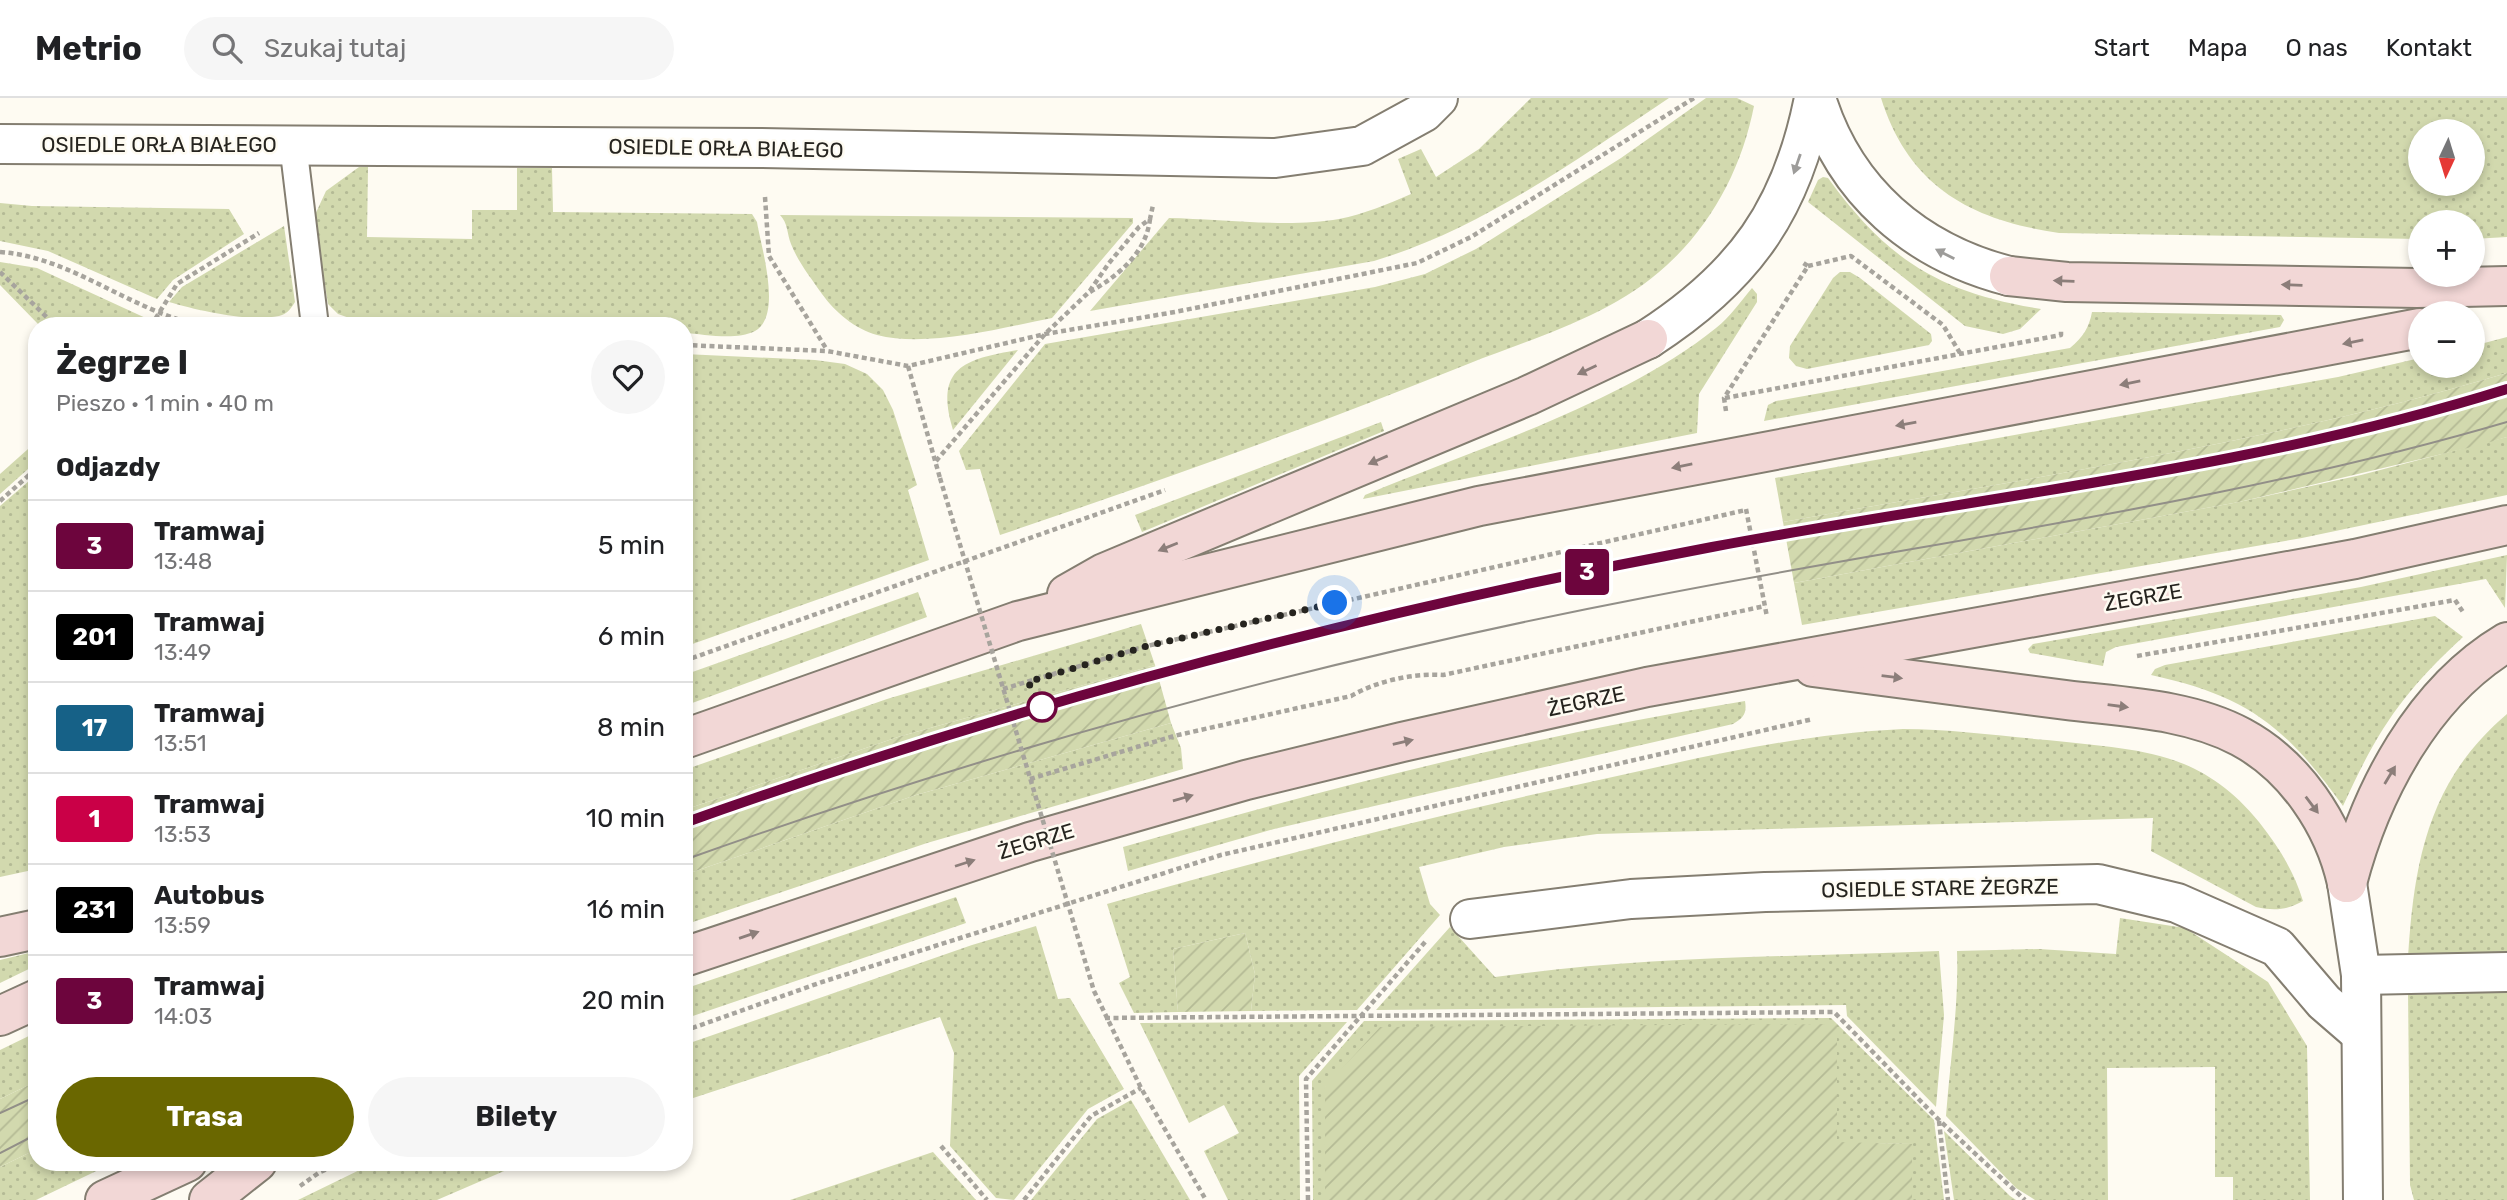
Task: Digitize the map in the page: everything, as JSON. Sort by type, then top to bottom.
[{"type":"street","name":"OSIEDLE ORŁA BIAŁEGO","points":[[0,144],[762,148],[1275,158],[1362,146],[1424,112],[1438,98]]},
{"type":"street","points":[[1815,98],[1846,161],[1881,208],[1904,228],[1942,252],[2010,276],[2067,282],[2417,288],[2507,286]]},
{"type":"street","points":[[1018,621],[1104,573],[1502,407],[1648,339],[1710,294],[1764,234],[1790,184],[1815,98]]},
{"type":"street","points":[[2485,312],[2507,307]]},
{"type":"street","points":[[693,736],[1018,621],[1479,506],[2408,330]]},
{"type":"street","name":"ŻEGRZE","points":[[693,954],[1030,842],[1246,780],[1541,710],[1776,662],[2355,559],[2507,525]]},
{"type":"street","points":[[2347,883],[2368,816],[2402,755],[2438,701],[2461,676],[2498,648]]},
{"type":"street","points":[[1776,662],[2127,708],[2205,722],[2242,737],[2276,760],[2329,828],[2339,849],[2347,883],[2361,975],[2363,1200]]},
{"type":"street","name":"OSIEDLE STARE ŻEGRZE","points":[[1470,919],[1631,899],[1765,892],[2098,884],[2177,903],[2277,947],[2324,1002],[2361,1034]]},
{"type":"street","points":[[0,937],[28,931]]},
{"type":"street","points":[[2361,975],[2507,972]]},
{"type":"street","points":[[0,1016],[28,1003]]},
{"type":"street","points":[[105,1200],[168,1171]]},
{"type":"street","points":[[209,1200],[246,1171]]},
{"type":"lane","points":[[293,145],[314,317]]},
{"type":"path","points":[[693,345],[827,351],[908,366],[1045,334],[1175,312],[1417,263],[1471,237],[1694,98]]},
{"type":"path","points":[[762,148],[769,256],[827,351]]},
{"type":"path","points":[[1089,292],[1116,277],[1148,239],[1150,219]]},
{"type":"path","points":[[155,317],[177,284],[271,225]]},
{"type":"path","points":[[936,461],[1045,334],[1089,292],[1108,263],[1139,227]]},
{"type":"path","points":[[0,252],[25,254],[47,262],[176,317]]},
{"type":"path","points":[[1808,266],[1851,256],[1943,325],[1960,353]]},
{"type":"path","points":[[0,271],[47,317]]},
{"type":"path","points":[[1724,398],[2061,335]]},
{"type":"path","points":[[908,366],[1094,991],[1141,1088],[1206,1200]]},
{"type":"path","points":[[0,501],[28,476]]},
{"type":"path","points":[[693,658],[1173,487]]},
{"type":"path","points":[[1003,689],[1147,646],[1746,510]]},
{"type":"path","points":[[2127,708],[2134,656],[2455,600],[2498,648]]},
{"type":"path","points":[[1030,779],[1174,736],[1351,696],[1367,686],[1425,673],[1443,675],[1765,606]]},
{"type":"path","points":[[693,1028],[835,978],[1222,855],[1816,719]]},
{"type":"path","points":[[1308,1200],[1306,1079],[1444,920],[1470,919]]},
{"type":"path","points":[[1105,1018],[1834,1012],[1939,1120],[2025,1200]]},
{"type":"path","points":[[1024,1200],[1091,1116],[1141,1088]]},
{"type":"path","points":[[1939,1120],[1948,1200]]},
{"type":"path","points":[[941,1146],[987,1200]]},
{"type":"path","points":[[289,1193],[322,1171]]},
{"type":"green space","points":[[1531,98],[1669,98],[1527,191],[1452,231],[1414,247],[1374,261],[1090,311],[1169,218],[1299,223],[1339,219],[1367,212],[1411,194],[1398,159],[1421,149],[1436,177],[1479,149]]},
{"type":"green space","points":[[1706,98],[1737,98],[1754,106],[1742,151],[1723,193],[1698,231],[1667,265],[1622,298],[1572,324],[1352,409],[1000,535],[980,469],[966,470],[959,451],[1045,344],[1375,287],[1425,274],[1476,249],[1621,158]]},
{"type":"green space","points":[[1881,98],[2507,98],[2507,237],[2485,238],[2485,210],[2408,210],[2408,239],[2059,233],[1998,219],[1971,208],[1926,176],[1908,155],[1893,129]]},
{"type":"green space","points":[[359,167],[368,167],[367,237],[472,239],[472,210],[517,210],[517,168],[552,168],[553,212],[752,214],[757,222],[766,264],[768,311],[763,323],[755,331],[738,336],[693,334],[693,317],[346,317],[338,314],[328,304],[314,217],[326,191]]},
{"type":"green space","points":[[1828,178],[1850,207],[1895,252],[1920,269],[1974,293],[2041,309],[2020,329],[2003,334],[1965,326],[1808,202],[1818,180]]},
{"type":"green space","points":[[0,203],[32,206],[229,209],[244,234],[173,280],[157,299],[48,251],[0,241]]},
{"type":"green space","points":[[780,215],[1133,218],[1133,223],[1052,318],[964,335],[918,339],[877,335],[861,329],[839,313],[801,264]]},
{"type":"green space","points":[[284,226],[295,302],[285,314],[239,317],[169,302],[182,287]]},
{"type":"green space","points":[[0,262],[37,268],[143,317],[31,317],[0,285]]},
{"type":"green space","points":[[1840,272],[1850,272],[1860,278],[1931,334],[1932,341],[1929,345],[1807,369],[1796,366],[1789,358],[1790,346],[1833,278]]},
{"type":"green space","points":[[1752,288],[1757,294],[1757,302],[1699,394],[1697,433],[1363,499],[1365,495],[1593,402],[1638,379],[1679,355],[1716,328]]},
{"type":"green space","points":[[2092,312],[2281,315],[2284,320],[2280,327],[1764,421],[1768,405],[1776,401],[2070,348],[2085,332]]},
{"type":"green space","points":[[2507,337],[2507,373],[2418,398],[2238,440],[1783,522],[1775,478],[2338,377],[2408,361],[2408,378],[2485,378],[2485,343]]},
{"type":"green space","points":[[1018,350],[953,430],[948,409],[948,393],[951,380],[958,370],[982,358]]},
{"type":"green space","points":[[693,354],[815,360],[845,364],[867,374],[883,390],[893,410],[917,485],[908,490],[929,560],[693,644]]},
{"type":"green space","points":[[2507,373],[2507,437],[2480,445],[2239,502],[1794,583],[1783,522],[2238,440],[2418,398]]},
{"type":"green space","points":[[1381,422],[1384,431],[1142,532],[1135,515]]},
{"type":"green space","points":[[2507,437],[2507,495],[2302,538],[1802,625],[1794,583],[2239,502],[2361,475]]},
{"type":"green space","points":[[28,449],[28,469],[0,494],[0,474]]},
{"type":"green space","points":[[28,482],[28,871],[0,877],[0,506]]},
{"type":"green space","points":[[2507,555],[2505,608],[2486,579],[2116,647],[2106,652],[2103,666],[2030,653],[2028,649],[2033,644],[2361,587]]},
{"type":"green space","points":[[918,592],[927,617],[693,703],[693,672]]},
{"type":"green space","points":[[2435,616],[2463,637],[2423,676],[2393,714],[2343,806],[2303,755],[2262,719],[2214,693],[2151,675],[2155,669],[2165,665]]},
{"type":"green space","points":[[1141,624],[1155,665],[898,737],[693,807],[693,767],[887,699]]},
{"type":"green space","points":[[1155,665],[1171,723],[916,795],[693,872],[693,807],[898,737]]},
{"type":"green space","points":[[1745,701],[1744,715],[1733,724],[1274,829],[1128,871],[1123,847],[1200,825],[1510,747]]},
{"type":"green space","points":[[2507,714],[2507,959],[2408,957],[2415,887],[2430,824],[2459,766],[2481,739]]},
{"type":"green space","points":[[1171,723],[1181,748],[1183,769],[927,843],[693,922],[693,872],[916,795]]},
{"type":"green space","points":[[1903,729],[1957,731],[2109,747],[2164,757],[2189,766],[2213,779],[2259,822],[2285,859],[2303,901],[2281,909],[2256,907],[2151,851],[2153,818],[1597,834],[1504,847],[1419,867],[1430,904],[1440,915],[1357,1010],[1251,1011],[1255,974],[1245,933],[1173,949],[1178,1012],[1134,1013],[1119,983],[1130,977],[1107,904],[1287,854],[1529,795],[1784,742]]},
{"type":"green space","points":[[956,897],[966,923],[693,1016],[693,986]]},
{"type":"green space","points":[[2120,918],[2185,928],[2268,982],[2307,1046],[2310,1200],[2233,1200],[2233,1177],[2215,1177],[2215,1067],[2107,1068],[2108,1200],[2035,1200],[2016,1188],[1946,1116],[1955,1013],[1957,951],[2039,949],[2116,954]]},
{"type":"green space","points":[[1036,926],[1058,999],[1070,998],[1124,1089],[1088,1109],[1014,1200],[996,1198],[950,1146],[954,1053],[940,1017],[693,1098],[693,1042],[972,945]]},
{"type":"green space","points":[[1450,927],[1495,977],[1661,961],[1939,951],[1944,1015],[1936,1107],[1847,1016],[1846,1005],[1376,1010]]},
{"type":"green space","points":[[1245,933],[1255,974],[1251,1011],[1178,1012],[1173,949]]},
{"type":"green space","points":[[28,953],[28,969],[0,983],[0,960]]},
{"type":"green space","points":[[2507,989],[2507,1200],[2414,1200],[2410,1185],[2408,990]]},
{"type":"green space","points":[[1831,1018],[1934,1120],[1944,1200],[1912,1200],[1912,1144],[1837,1143],[1836,1024],[1325,1087],[1325,1200],[1313,1200],[1312,1081],[1364,1021]]},
{"type":"green space","points":[[1347,1022],[1299,1076],[1300,1200],[1228,1200],[1204,1151],[1239,1133],[1224,1105],[1189,1123],[1140,1023]]},
{"type":"green space","points":[[1837,1024],[1837,1142],[1912,1144],[1912,1200],[1325,1200],[1325,1087],[1380,1027]]},
{"type":"green space","points":[[28,1036],[28,1085],[0,1099],[0,1050]]},
{"type":"green space","points":[[28,1085],[28,1153],[0,1167],[0,1099]]},
{"type":"green space","points":[[1131,1100],[1190,1200],[1031,1200],[1097,1119]]},
{"type":"green space","points":[[1944,1131],[2010,1196],[2016,1200],[1954,1200]]},
{"type":"green space","points":[[933,1152],[976,1200],[790,1200]]},
{"type":"green space","points":[[28,1153],[28,1171],[96,1171],[36,1200],[0,1200],[0,1167]]},
{"type":"green space","points":[[358,1171],[504,1171],[437,1200],[298,1200]]},
{"type":"tram line","points":[[693,820],[936,738],[1192,664],[1321,631],[1712,547],[2212,462],[2410,417],[2507,389]]},
{"type":"tram line","name":"3","points":[[693,820],[829,773],[1040,708],[1222,657],[1423,607],[1715,546],[1930,511],[2247,453],[2473,400],[2507,389]]},
{"type":"tram line","points":[[693,857],[802,819],[1041,744],[1282,678],[1403,649],[1648,597],[2188,499],[2401,451],[2507,422]]},
{"type":"tram line","points":[[0,1113],[28,1100]]},
{"type":"tram line","points":[[0,1153],[28,1139]]},
{"type":"route","points":[[1042,707],[1028,682],[1147,646],[1335,603]]}]
